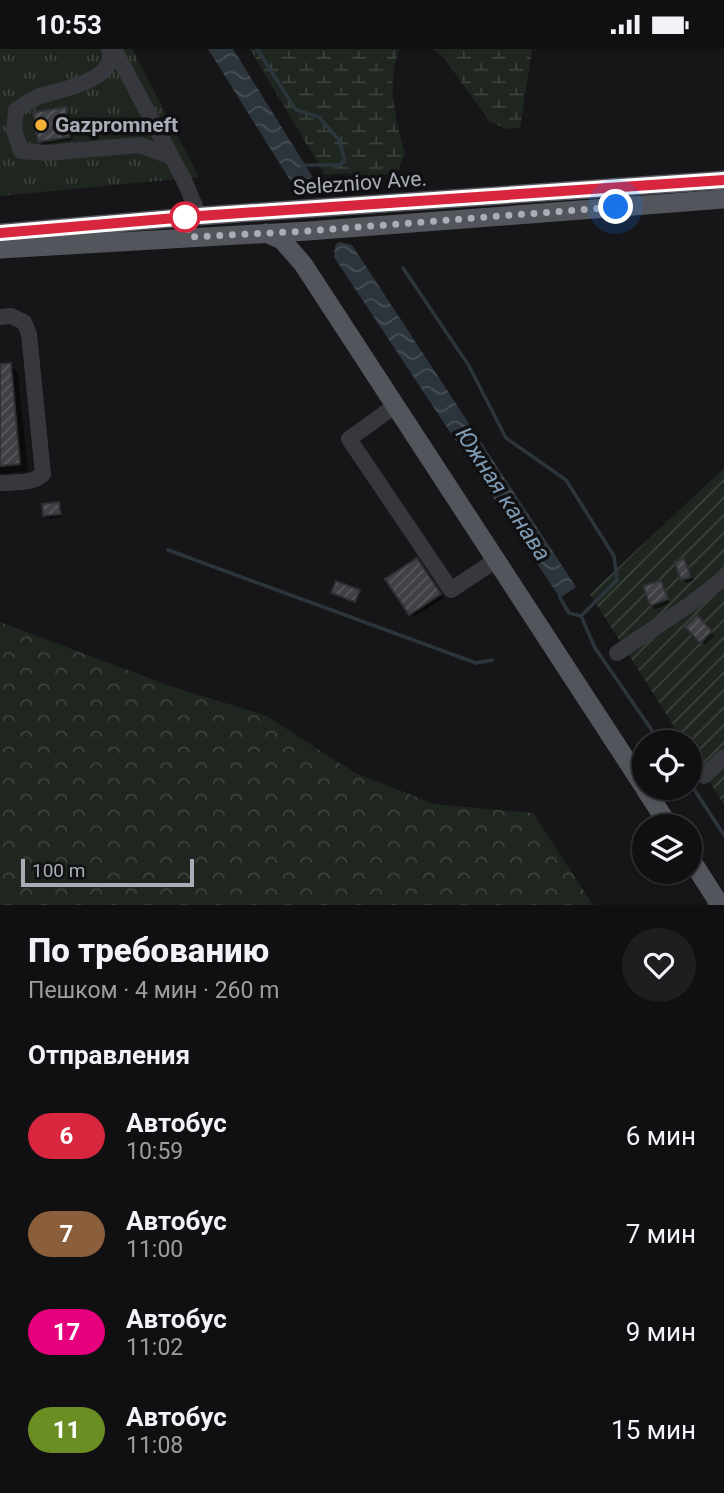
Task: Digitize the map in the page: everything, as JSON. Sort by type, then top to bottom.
[{"type":"main road","name":"Selezniov Ave.","points":[[0,233],[199,216],[724,180]]},
{"type":"main road","name":"Selezniov Ave.","points":[[0,249],[308,231],[724,199]]},
{"type":"main road","points":[[300,259],[300,241],[308,231]]},
{"type":"main road","points":[[266,233],[282,240],[300,259],[632,769]]},
{"type":"main road","points":[[702,877],[720,905]]},
{"type":"lane","points":[[109,49],[111,54],[108,66],[92,80],[37,97],[16,110],[14,130],[21,151],[46,153],[140,145],[172,157]]},
{"type":"lane","points":[[114,49],[172,157],[199,216]]},
{"type":"lane","points":[[0,317],[11,316],[24,322],[29,334],[43,474],[27,481],[0,483]]},
{"type":"lane","points":[[396,405],[349,439],[451,590],[496,559]]},
{"type":"lane","points":[[617,653],[724,578]]},
{"type":"lane","points":[[704,776],[724,757]]},
{"type":"green space","points":[[0,49],[132,49],[199,177],[0,196]]},
{"type":"green space","points":[[250,49],[400,49],[393,74],[393,88],[405,154],[398,171],[373,178],[345,173],[325,175]]},
{"type":"green space","points":[[433,49],[532,49],[520,128],[506,129],[490,122],[444,58]]},
{"type":"green space","points":[[724,468],[724,805],[702,770],[702,730],[676,730],[590,594]]},
{"type":"green space","points":[[0,622],[170,686],[267,716],[353,772],[434,804],[533,813],[593,905],[0,905]]},
{"type":"water","points":[[208,49],[233,49],[312,176],[306,182],[293,185]]},
{"type":"water","points":[[339,242],[352,245],[576,587],[560,598],[334,257],[335,246]]},
{"type":"building","points":[[66,107],[70,137],[38,142],[33,112]]},
{"type":"building","points":[[11,363],[20,464],[0,466],[0,364]]},
{"type":"building","points":[[59,502],[61,514],[43,516],[42,504]]},
{"type":"building","points":[[417,558],[441,594],[409,615],[385,579]]},
{"type":"building","points":[[684,558],[691,577],[681,580],[674,562]]},
{"type":"building","points":[[661,580],[668,599],[650,606],[643,586]]},
{"type":"building","points":[[336,581],[360,590],[355,602],[331,593]]},
{"type":"building","points":[[697,615],[712,631],[700,643],[685,627]]},
{"type":"waterway","points":[[257,49],[296,110],[319,117],[339,140],[345,161],[339,165],[302,167]]},
{"type":"waterway","points":[[403,268],[469,366],[506,438],[566,480],[614,556],[617,580],[582,615]]},
{"type":"waterway","points":[[168,550],[476,663],[492,660]]},
{"type":"waterway","name":"Южная канава","points":[[560,594],[569,613],[581,616],[595,648],[652,730]]},
{"type":"waterway","name":"Южная канава","points":[[701,800],[724,835]]},
{"type":"bus line","name":"6","points":[[0,233],[199,216],[724,180]]},
{"type":"place","name":"Gazpromneft","points":[[41,125]]},
{"type":"route","points":[[185,217],[190,237],[308,231],[616,207]]}]
